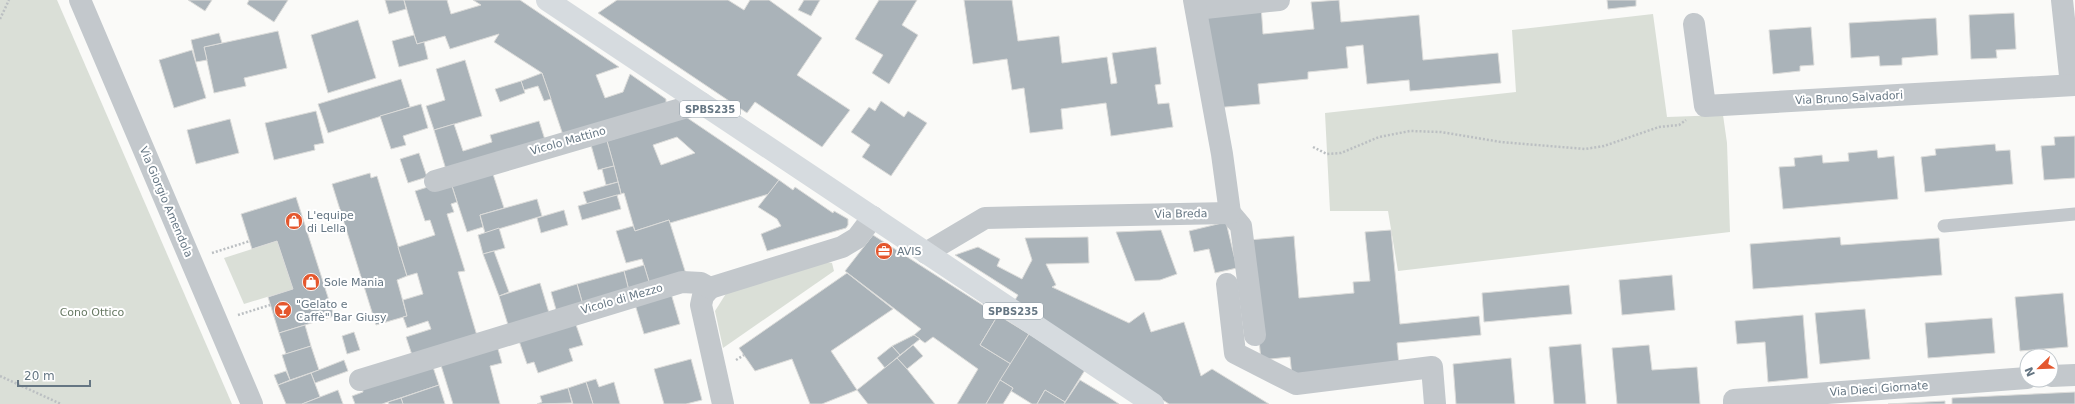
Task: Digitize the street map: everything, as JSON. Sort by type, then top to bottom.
[{"type":"main road","name":"SPBS235","points":[[556,1],[701,103],[1153,404]]},
{"type":"street","name":"Via Giorgio Amendola","points":[[80,0],[252,404]]},
{"type":"street","points":[[1256,335],[1241,226],[1230,213],[1222,154],[1195,4],[1279,0]]},
{"type":"street","points":[[2062,0],[2073,85]]},
{"type":"street","points":[[1694,24],[1705,106]]},
{"type":"street","name":"Via Bruno Salvadori","points":[[1705,106],[2073,85]]},
{"type":"street","name":"Vicolo Mattino","points":[[435,181],[701,103]]},
{"type":"street","name":"Via Breda","points":[[926,253],[985,218],[1230,213]]},
{"type":"street","points":[[723,404],[701,305],[703,296],[710,288],[842,247],[857,238],[873,217]]},
{"type":"street","name":"Vicolo di Mezzo","points":[[360,380],[682,282],[701,283],[710,288]]},
{"type":"street","points":[[1227,284],[1235,353],[1296,384],[1432,367],[1436,404]]},
{"type":"street","points":[[2059,376],[2075,375]]},
{"type":"street","name":"Via Dieci Giornate","points":[[1734,404],[1734,400],[2019,379]]},
{"type":"lane","points":[[1944,226],[2075,214]]},
{"type":"path","points":[[0,19],[9,0]]},
{"type":"path","points":[[1313,147],[1327,154],[1340,153],[1379,137],[1410,132],[1441,132],[1500,142],[1585,149],[1615,143],[1659,127],[1679,125],[1705,106]]},
{"type":"path","points":[[191,260],[250,241]]},
{"type":"path","points":[[217,321],[270,305]]},
{"type":"path","points":[[0,376],[60,404]]},
{"type":"green space","name":"Cono Ottico","points":[[0,0],[57,0],[232,404],[0,404]]},
{"type":"green space","points":[[1653,14],[1667,117],[1723,115],[1727,143],[1730,232],[1398,271],[1388,211],[1330,211],[1325,113],[1516,92],[1512,30]]},
{"type":"green space","points":[[277,241],[293,289],[244,304],[224,258]]},
{"type":"green space","points":[[822,261],[832,263],[834,271],[723,348],[715,311],[727,292]]},
{"type":"building","points":[[188,0],[212,0],[205,11]]},
{"type":"building","points":[[249,0],[288,0],[274,22],[247,4]]},
{"type":"building","points":[[385,0],[404,0],[406,9],[389,14]]},
{"type":"building","points":[[404,0],[447,0],[451,14],[481,5],[473,0],[520,0],[619,67],[596,75],[605,98],[623,92],[630,74],[666,99],[666,103],[564,138],[542,73],[494,42],[499,34],[450,49],[445,36],[417,44]]},
{"type":"building","points":[[617,0],[728,0],[744,10],[750,0],[769,0],[822,38],[797,75],[850,110],[822,147],[755,102],[747,113],[598,13]]},
{"type":"building","points":[[804,0],[820,0],[811,16],[798,10]]},
{"type":"building","points":[[879,0],[917,0],[902,25],[918,35],[889,84],[872,73],[883,55],[855,39]]},
{"type":"building","points":[[964,0],[1012,0],[1018,41],[1059,36],[1062,63],[1107,57],[1111,84],[1117,83],[1112,53],[1156,47],[1161,84],[1155,85],[1158,104],[1169,103],[1173,127],[1111,136],[1106,103],[1061,109],[1063,129],[1030,133],[1024,88],[1012,90],[1007,59],[973,64]]},
{"type":"building","points":[[1339,0],[1341,22],[1419,15],[1423,60],[1498,53],[1501,83],[1410,91],[1409,80],[1367,84],[1363,45],[1346,47],[1348,68],[1308,72],[1308,79],[1258,84],[1260,104],[1214,108],[1206,12],[1261,5],[1263,34],[1314,29],[1311,2]]},
{"type":"building","points":[[1607,0],[1636,0],[1636,6],[1608,9]]},
{"type":"building","points":[[2014,13],[2016,49],[1996,50],[1997,58],[1971,59],[1969,15]]},
{"type":"building","points":[[1936,18],[1938,55],[1902,58],[1902,65],[1880,66],[1879,56],[1851,58],[1849,23]]},
{"type":"building","points":[[358,20],[376,78],[328,93],[311,35]]},
{"type":"building","points":[[1811,27],[1814,65],[1800,66],[1800,71],[1773,74],[1769,30]]},
{"type":"building","points":[[278,31],[287,68],[244,78],[246,86],[214,93],[204,47]]},
{"type":"building","points":[[219,33],[222,43],[204,47],[207,60],[196,62],[191,40]]},
{"type":"building","points":[[414,35],[417,44],[424,42],[428,59],[399,67],[392,41]]},
{"type":"building","points":[[192,50],[206,98],[174,108],[159,60]]},
{"type":"building","points":[[465,60],[482,116],[434,130],[426,106],[445,100],[436,69]]},
{"type":"building","points":[[542,73],[551,99],[544,101],[538,86],[524,90],[521,81]]},
{"type":"building","points":[[401,79],[410,107],[328,133],[318,104]]},
{"type":"building","points":[[521,81],[525,93],[500,102],[495,89]]},
{"type":"building","points":[[881,101],[904,117],[908,111],[927,123],[891,176],[862,157],[870,145],[851,132],[869,107],[875,111]]},
{"type":"building","points":[[421,104],[428,128],[403,136],[406,145],[391,149],[380,116]]},
{"type":"building","points":[[316,111],[324,143],[314,145],[315,150],[274,160],[265,123]]},
{"type":"building","points":[[686,117],[779,180],[769,194],[670,223],[669,220],[635,231],[624,193],[621,194],[607,141]],"holes":[[[677,137],[695,153],[661,165],[653,145]]]},
{"type":"building","points":[[230,119],[239,153],[196,164],[187,130]]},
{"type":"building","points":[[539,121],[546,143],[447,173],[434,130],[454,124],[463,151],[492,142],[490,135]]},
{"type":"building","points":[[2075,136],[2075,178],[2044,180],[2041,146],[2055,145],[2054,137]]},
{"type":"building","points":[[607,141],[614,166],[598,170],[591,145]]},
{"type":"building","points":[[1995,144],[1996,151],[2010,150],[2013,184],[1925,192],[1921,157],[1936,155],[1935,149]]},
{"type":"building","points":[[1877,150],[1878,158],[1894,156],[1898,199],[1783,209],[1779,167],[1795,166],[1794,158],[1822,155],[1823,163],[1849,161],[1848,153]]},
{"type":"building","points":[[419,153],[427,177],[408,183],[400,159]]},
{"type":"building","points":[[614,166],[618,182],[606,185],[602,169]]},
{"type":"building","points":[[491,168],[504,208],[480,215],[483,227],[467,232],[450,180]]},
{"type":"building","points":[[370,173],[371,178],[377,176],[407,276],[397,280],[407,316],[376,325],[332,184]]},
{"type":"building","points":[[450,180],[457,202],[451,204],[454,212],[447,214],[465,271],[458,272],[478,339],[413,358],[406,337],[431,329],[428,321],[407,328],[403,317],[407,316],[403,300],[423,294],[417,273],[407,276],[398,247],[435,235],[430,220],[425,221],[415,191]]},
{"type":"building","points":[[779,180],[793,190],[795,187],[833,213],[834,211],[848,219],[848,225],[846,228],[767,251],[761,234],[781,226],[777,219],[758,207]]},
{"type":"building","points":[[618,182],[621,194],[587,204],[583,192]]},
{"type":"building","points":[[617,195],[621,209],[582,220],[578,206]]},
{"type":"building","points":[[296,197],[334,316],[279,333],[268,297],[293,289],[277,241],[252,249],[241,214]]},
{"type":"building","points":[[537,199],[542,216],[485,233],[480,215]]},
{"type":"building","points":[[564,210],[568,225],[541,233],[537,218]]},
{"type":"building","points":[[669,220],[686,274],[650,285],[642,259],[626,263],[616,231],[633,226],[635,231]]},
{"type":"building","points":[[1226,222],[1237,268],[1215,273],[1209,249],[1194,252],[1189,231]]},
{"type":"building","points":[[499,228],[505,248],[483,254],[478,235]]},
{"type":"building","points":[[1161,230],[1177,274],[1160,280],[1135,281],[1116,232]]},
{"type":"building","points":[[1391,230],[1400,324],[1479,316],[1481,335],[1397,343],[1399,366],[1292,376],[1290,357],[1261,360],[1249,240],[1294,236],[1299,298],[1354,293],[1353,282],[1370,281],[1365,232]]},
{"type":"building","points":[[873,235],[998,315],[980,345],[1011,364],[986,404],[957,404],[978,369],[933,337],[925,343],[914,335],[921,329],[845,271]]},
{"type":"building","points":[[1088,237],[1089,263],[1046,264],[1056,285],[1052,287],[1129,323],[1144,312],[1151,332],[1184,322],[1201,376],[1212,369],[1269,404],[1169,404],[1012,305],[1018,295],[955,255],[978,247],[1000,259],[997,266],[1022,279],[1032,260],[1025,238]]},
{"type":"building","points":[[1840,237],[1841,245],[1939,238],[1942,275],[1753,289],[1750,244]]},
{"type":"building","points":[[494,251],[509,292],[499,296],[483,254]]},
{"type":"building","points":[[644,265],[650,285],[629,291],[624,271]]},
{"type":"building","points":[[624,271],[629,291],[583,305],[577,284]]},
{"type":"building","points":[[847,273],[893,309],[831,351],[857,390],[822,404],[810,404],[792,359],[755,371],[739,348]]},
{"type":"building","points":[[1672,275],[1675,310],[1622,315],[1619,280]]},
{"type":"building","points":[[540,283],[550,316],[509,328],[499,296]]},
{"type":"building","points":[[577,284],[583,305],[557,313],[551,292]]},
{"type":"building","points":[[1569,285],[1572,314],[1484,322],[1482,293]]},
{"type":"building","points":[[670,290],[680,324],[644,334],[634,301]]},
{"type":"building","points":[[2063,293],[2068,347],[2020,348],[2015,297]]},
{"type":"building","points":[[1865,309],[1870,359],[1820,364],[1815,313]]},
{"type":"building","points":[[998,315],[1029,334],[1011,364],[980,345]]},
{"type":"building","points":[[1803,315],[1808,378],[1768,382],[1765,342],[1737,344],[1735,321]]},
{"type":"building","points":[[1992,318],[1995,353],[1928,358],[1925,323]]},
{"type":"building","points":[[574,319],[583,345],[569,349],[573,361],[538,373],[534,362],[527,364],[518,338]]},
{"type":"building","points":[[305,325],[311,346],[286,354],[279,333]]},
{"type":"building","points":[[354,332],[360,350],[347,354],[342,336]]},
{"type":"building","points":[[1029,334],[1085,370],[1065,402],[1045,390],[1037,404],[1032,404],[1011,391],[1013,388],[1000,380]]},
{"type":"building","points":[[914,335],[920,339],[900,355],[892,346]]},
{"type":"building","points":[[496,342],[502,363],[490,366],[500,404],[453,404],[439,359]]},
{"type":"building","points":[[1581,344],[1586,404],[1554,404],[1549,347]]},
{"type":"building","points":[[913,345],[923,356],[907,369],[897,358]]},
{"type":"building","points":[[1649,345],[1652,370],[1697,367],[1700,404],[1617,404],[1612,348]]},
{"type":"building","points":[[311,346],[319,370],[290,380],[282,355]]},
{"type":"building","points":[[892,346],[900,355],[885,368],[877,358]]},
{"type":"building","points":[[897,358],[935,404],[868,404],[857,390]]},
{"type":"building","points":[[1511,358],[1515,404],[1456,404],[1453,364]]},
{"type":"building","points":[[691,359],[702,400],[686,404],[664,404],[654,369]]},
{"type":"building","points":[[344,360],[348,371],[315,383],[311,373]]},
{"type":"building","points":[[431,361],[439,385],[382,404],[355,404],[352,396],[363,392],[361,384]]},
{"type":"building","points":[[286,371],[290,380],[278,385],[274,375]]},
{"type":"building","points":[[311,373],[320,397],[302,404],[286,404],[278,385]]},
{"type":"building","points":[[596,379],[599,387],[614,382],[620,404],[593,404],[586,382]]},
{"type":"building","points":[[1000,380],[1013,388],[1003,404],[986,404]]},
{"type":"building","points":[[1080,380],[1110,398],[1119,404],[1064,404]]},
{"type":"building","points":[[586,382],[593,404],[573,404],[568,388]]},
{"type":"building","points":[[439,385],[445,404],[403,404],[401,398]]},
{"type":"building","points":[[568,388],[572,403],[537,404],[542,402],[540,396]]},
{"type":"building","points":[[338,390],[343,404],[302,404]]},
{"type":"building","points":[[1045,390],[1065,402],[1064,404],[1037,404]]},
{"type":"building","points":[[2075,392],[2075,404],[1952,404],[1952,398]]},
{"type":"building","points":[[401,398],[403,404],[389,404],[388,402]]},
{"type":"building","points":[[1945,401],[1945,404],[1888,404]]},
{"type":"place","name":"L'equipe di Lella","points":[[294,221]]},
{"type":"place","name":"AVIS","points":[[884,251]]},
{"type":"place","name":"Sole Mania","points":[[311,282]]},
{"type":"place","name":"\"Gelato e Caffè\" Bar Giusy","points":[[283,310]]}]
